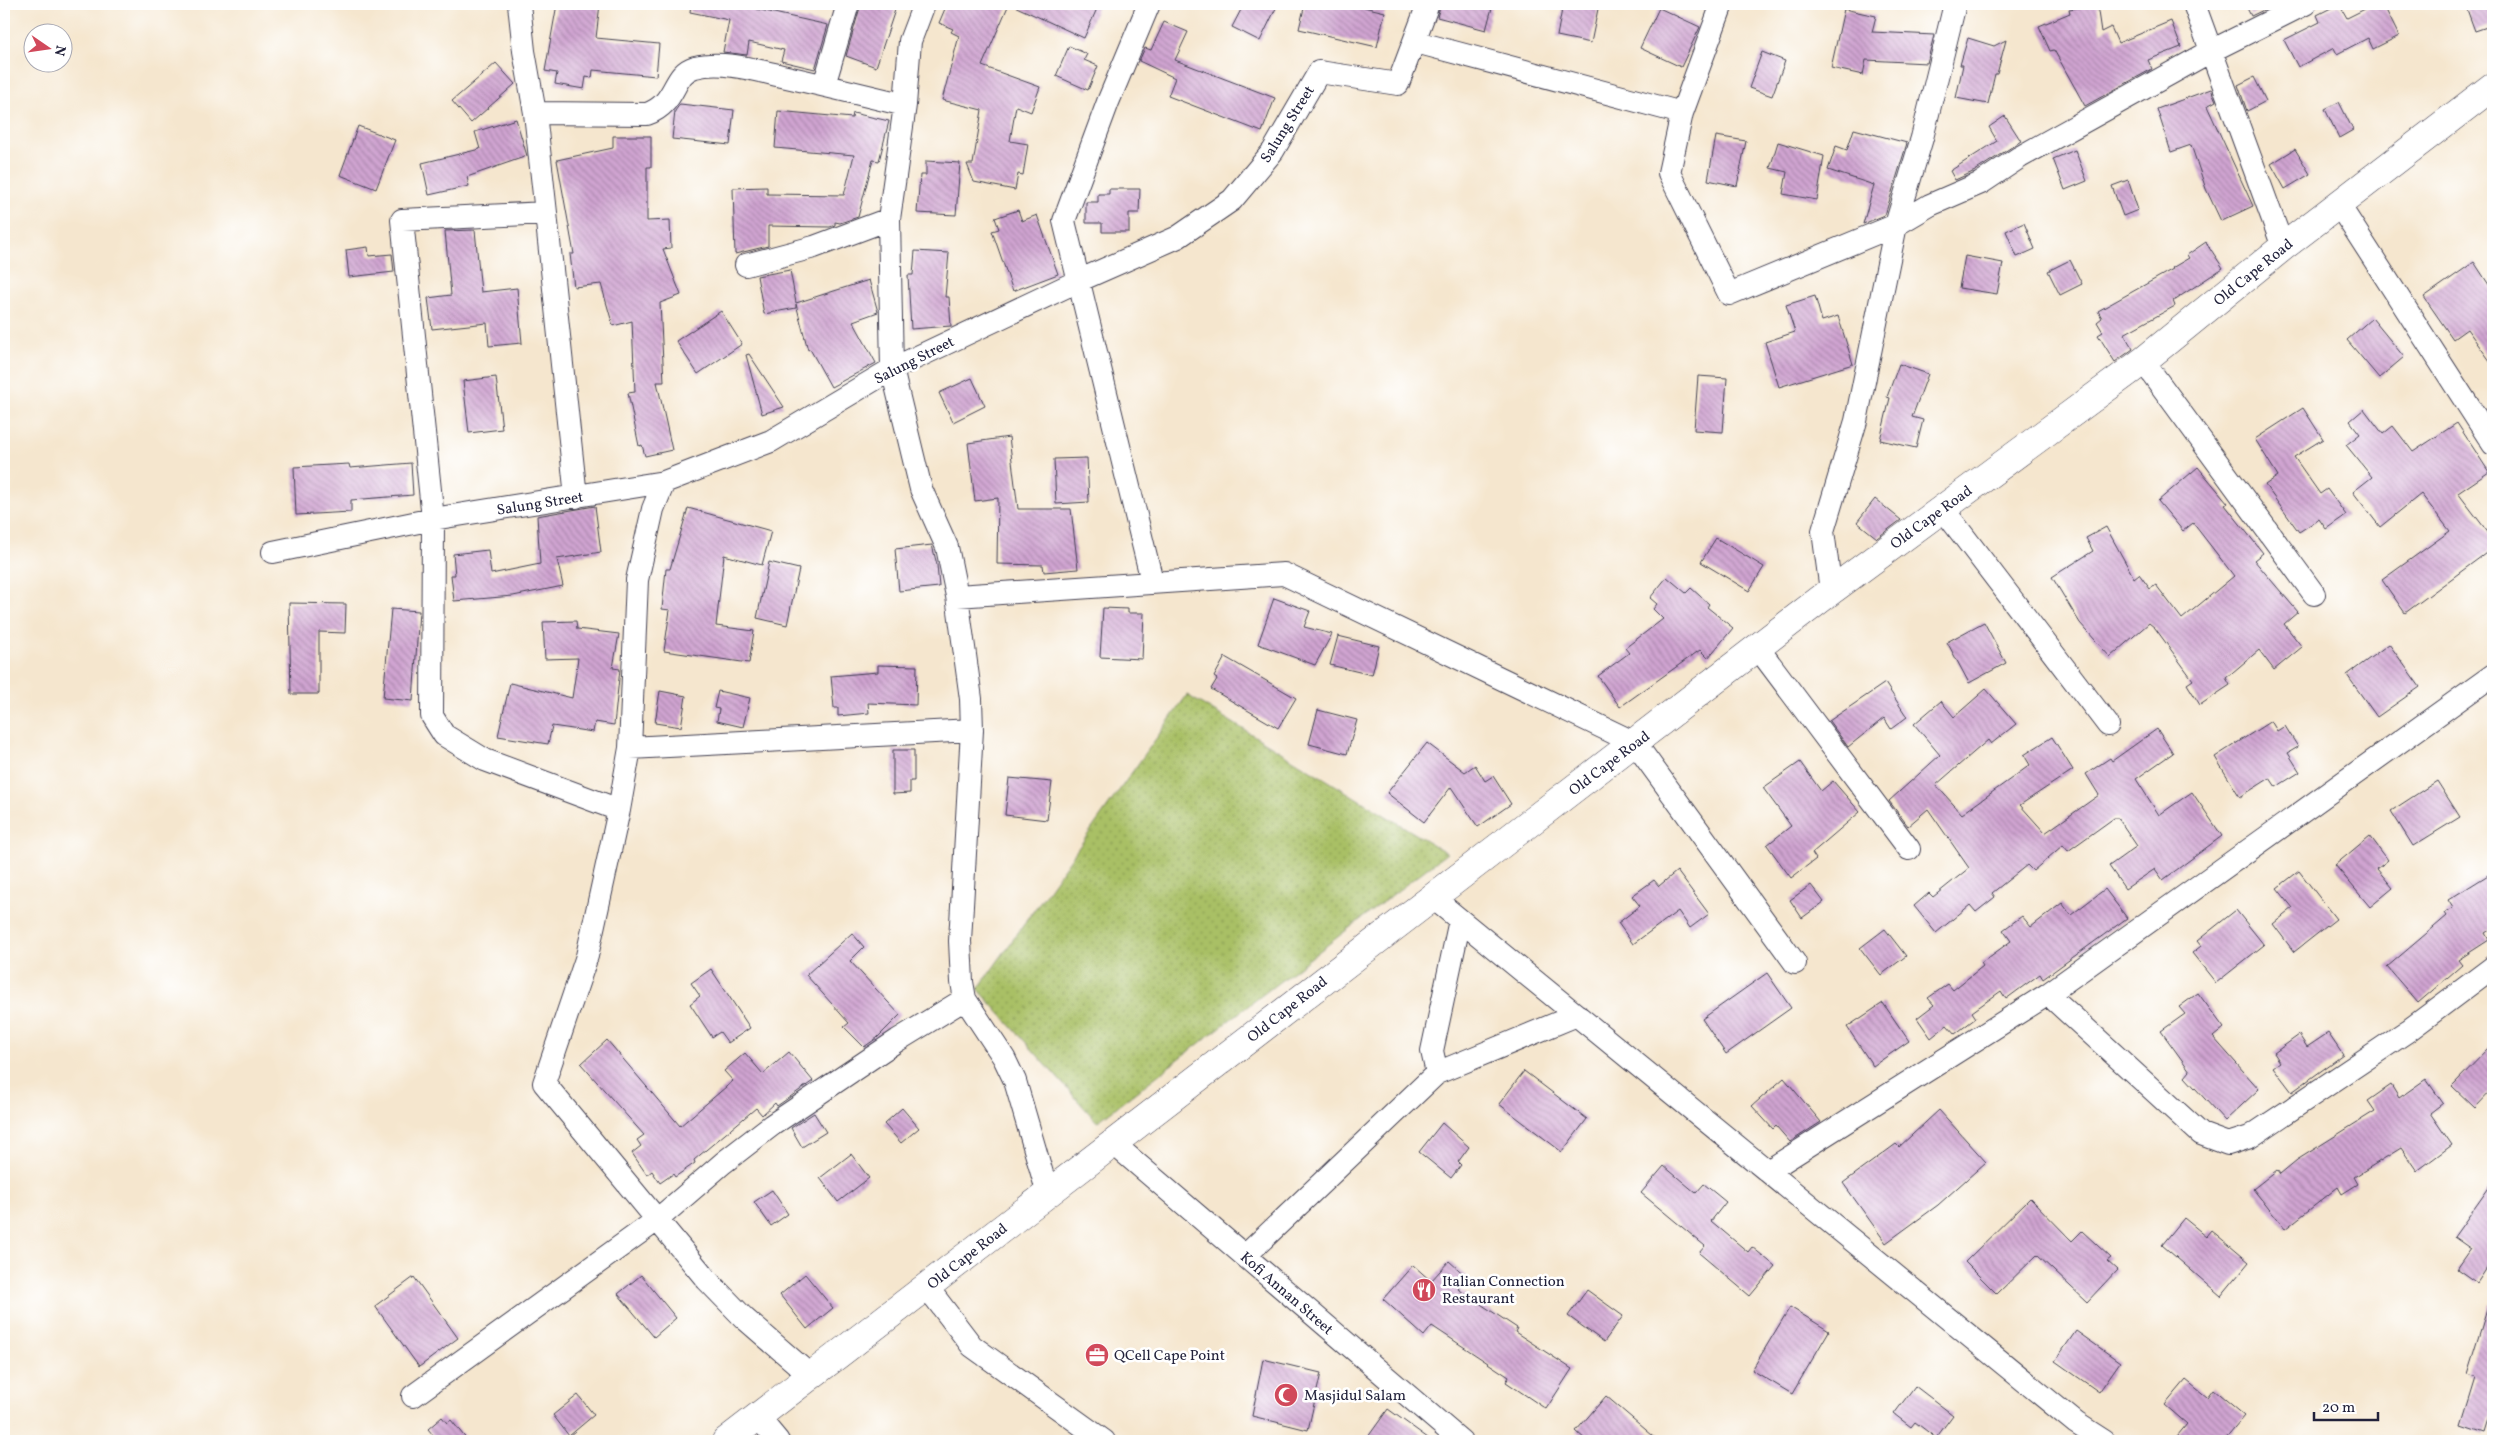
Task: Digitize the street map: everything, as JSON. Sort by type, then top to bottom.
[{"type":"street","points":[[520,4],[524,51],[535,113],[576,498]]},
{"type":"street","points":[[824,85],[848,4]]},
{"type":"street","points":[[924,4],[910,41],[904,106],[889,219],[892,369],[920,489],[947,547],[957,596],[971,700],[972,730],[960,941],[965,999],[1004,1058],[1015,1081],[1048,1194]]},
{"type":"street","points":[[1148,4],[1108,102],[1064,221],[1152,581]]},
{"type":"street","name":"Salung Street","points":[[273,552],[433,519],[576,498],[664,482],[771,441],[892,369],[1078,281],[1178,237],[1232,200],[1273,151],[1319,72],[1398,84],[1416,42],[1428,4]]},
{"type":"street","points":[[1722,4],[1682,113],[1669,173],[1729,294],[1896,225],[1930,205],[1981,183],[2020,157],[2211,51],[2305,4]]},
{"type":"street","points":[[1831,591],[1823,531],[1856,421],[1896,225],[1922,138],[1955,4]]},
{"type":"street","points":[[2194,4],[2283,247]]},
{"type":"street","points":[[1416,42],[1682,113]]},
{"type":"street","points":[[535,113],[647,114],[658,110],[669,99],[679,79],[686,72],[694,68],[715,65],[746,68],[824,85],[904,106]]},
{"type":"street","name":"Old Cape Road","points":[[726,1441],[1114,1144],[1432,897],[1635,744],[1831,591],[2143,360],[2283,247],[2493,86]]},
{"type":"street","points":[[2340,205],[2493,444]]},
{"type":"street","points":[[546,213],[402,220],[433,519],[432,716],[444,735],[486,760],[619,810]]},
{"type":"street","points":[[746,264],[814,247],[889,219]]},
{"type":"street","points":[[2143,360],[2314,594]]},
{"type":"street","points":[[664,482],[653,509],[638,580],[630,748],[619,810],[587,956],[544,1083],[707,1280],[744,1318],[812,1376]]},
{"type":"street","points":[[1943,509],[2108,725]]},
{"type":"street","points":[[957,596],[1152,581],[1284,574],[1635,744],[1795,962]]},
{"type":"street","points":[[1758,648],[1909,849]]},
{"type":"street","points":[[1768,1171],[2048,994],[2493,674]]},
{"type":"street","points":[[630,748],[972,730]]},
{"type":"street","points":[[1432,897],[2076,1423],[2104,1441]]},
{"type":"street","points":[[1437,1073],[1432,1051],[1460,920]]},
{"type":"street","points":[[2048,994],[2201,1134],[2228,1144],[2250,1138],[2409,1030],[2493,967]]},
{"type":"street","points":[[412,1396],[657,1220],[723,1163],[772,1125],[852,1070],[965,999]]},
{"type":"street","points":[[1245,1256],[1437,1073],[1578,1015]]},
{"type":"street","name":"Kofi Annan Street","points":[[1114,1144],[1245,1256],[1448,1437]]},
{"type":"street","points":[[927,1287],[972,1346],[1104,1441]]},
{"type":"street","points":[[758,1417],[778,1441]]},
{"type":"green space","points":[[1187,695],[1447,853],[1097,1122],[978,989]]},
{"type":"building","points":[[557,4],[600,4],[596,38],[659,44],[656,76],[593,70],[592,78],[586,77],[584,89],[555,84],[557,73],[545,71]]},
{"type":"building","points":[[691,4],[757,4],[756,9],[828,25],[815,69],[781,61],[784,50],[749,42],[747,55],[723,52],[729,20],[690,12]]},
{"type":"building","points":[[861,4],[897,4],[876,67],[846,56]]},
{"type":"building","points":[[947,4],[1009,4],[982,66],[1040,87],[1031,112],[1016,106],[1010,141],[1028,144],[1023,175],[1018,174],[1015,190],[974,182],[967,164],[973,164],[982,110],[942,100],[959,36],[951,32],[953,29],[939,23]]},
{"type":"building","points":[[1010,4],[1099,4],[1084,38]]},
{"type":"building","points":[[1244,4],[1278,4],[1260,41],[1232,27]]},
{"type":"building","points":[[1305,4],[1351,4],[1385,12],[1377,47],[1299,29]]},
{"type":"building","points":[[1441,4],[1493,4],[1486,30],[1437,17]]},
{"type":"building","points":[[1563,4],[1599,4],[1591,43],[1557,36]]},
{"type":"building","points":[[2245,4],[2276,4],[2251,16]]},
{"type":"building","points":[[2339,4],[2347,18],[2375,4],[2383,4],[2399,36],[2373,49],[2368,38],[2337,54],[2334,48],[2298,67],[2284,40],[2320,22],[2317,15]]},
{"type":"building","points":[[2465,4],[2493,4],[2493,25],[2475,31]]},
{"type":"building","points":[[2097,5],[2101,32],[2111,27],[2118,43],[2171,21],[2181,47],[2148,60],[2152,69],[2085,106],[2054,50],[2050,51],[2039,26],[2070,13],[2069,9]]},
{"type":"building","points":[[1659,8],[1700,27],[1681,67],[1640,48]]},
{"type":"building","points":[[1844,9],[1876,16],[1872,32],[1934,35],[1927,63],[1866,60],[1863,75],[1831,68]]},
{"type":"building","points":[[1164,22],[1188,32],[1175,60],[1275,98],[1262,132],[1168,96],[1175,78],[1139,61],[1145,48],[1151,50]]},
{"type":"building","points":[[1968,38],[1994,46],[2006,40],[1988,104],[1956,98],[1963,65],[1960,65]]},
{"type":"building","points":[[1069,46],[1087,54],[1084,60],[1098,66],[1088,90],[1056,76]]},
{"type":"building","points":[[1762,52],[1785,61],[1772,96],[1749,88]]},
{"type":"building","points":[[496,63],[515,84],[471,123],[452,101]]},
{"type":"building","points":[[2254,77],[2266,101],[2247,111],[2238,85]]},
{"type":"building","points":[[2211,89],[2216,101],[2207,106],[2253,206],[2221,221],[2206,189],[2191,145],[2171,152],[2157,109]]},
{"type":"building","points":[[2339,102],[2353,130],[2339,138],[2325,109]]},
{"type":"building","points":[[680,104],[734,110],[730,145],[672,139],[675,111]]},
{"type":"building","points":[[778,111],[852,118],[853,113],[889,121],[879,161],[873,160],[858,217],[840,223],[835,222],[835,225],[830,227],[768,226],[768,246],[735,254],[733,188],[767,187],[767,194],[844,195],[854,155],[775,148]]},
{"type":"building","points":[[2005,116],[2021,141],[1975,171],[1955,180],[1950,171],[1997,141],[1989,127]]},
{"type":"building","points":[[516,119],[527,156],[467,177],[469,186],[429,195],[422,163],[480,149],[475,132]]},
{"type":"building","points":[[358,126],[395,140],[376,189],[340,175]]},
{"type":"building","points":[[1854,129],[1907,143],[1885,215],[1863,224],[1874,185],[1828,170],[1836,146],[1847,150]]},
{"type":"building","points":[[613,136],[651,136],[651,167],[647,167],[647,221],[670,220],[671,248],[663,249],[681,295],[660,303],[664,382],[657,382],[672,450],[645,456],[642,445],[639,446],[628,393],[635,392],[632,321],[613,326],[601,284],[574,287],[570,254],[574,254],[557,160],[613,148]]},
{"type":"building","points":[[1716,136],[1746,141],[1737,186],[1708,180]]},
{"type":"building","points":[[1778,142],[1824,156],[1817,200],[1783,194],[1787,172],[1770,168]]},
{"type":"building","points":[[2295,149],[2310,174],[2285,189],[2271,164]]},
{"type":"building","points":[[2075,150],[2087,181],[2065,190],[2053,159]]},
{"type":"building","points":[[926,161],[960,163],[956,215],[917,213],[920,175],[926,175]]},
{"type":"building","points":[[2128,180],[2138,210],[2123,216],[2112,186]]},
{"type":"building","points":[[1109,189],[1140,189],[1139,213],[1129,213],[1129,232],[1102,232],[1102,223],[1086,223],[1086,202],[1098,202],[1098,194],[1109,194]]},
{"type":"building","points":[[1018,210],[1022,221],[1037,215],[1058,274],[1013,291],[992,231],[999,229],[995,218]]},
{"type":"building","points":[[2024,223],[2035,249],[2017,257],[2006,231]]},
{"type":"building","points":[[475,230],[481,292],[517,288],[522,343],[489,346],[487,323],[432,329],[428,298],[451,295],[445,231]]},
{"type":"building","points":[[2206,242],[2223,268],[2173,301],[2175,306],[2124,334],[2133,349],[2115,362],[2098,335],[2103,332],[2097,322],[2102,318],[2098,311],[2173,269],[2189,258],[2187,255]]},
{"type":"building","points":[[368,247],[369,256],[392,254],[394,272],[349,277],[346,250]]},
{"type":"building","points":[[915,251],[949,253],[945,297],[949,297],[951,326],[911,329],[908,275],[913,275]]},
{"type":"building","points":[[1965,256],[2003,263],[1997,294],[1959,288]]},
{"type":"building","points":[[2070,260],[2082,284],[2060,295],[2048,271]]},
{"type":"building","points":[[2474,262],[2493,291],[2493,365],[2467,329],[2453,339],[2424,297]]},
{"type":"building","points":[[790,270],[796,303],[869,280],[878,312],[853,321],[876,363],[831,387],[810,349],[808,350],[796,304],[796,308],[764,314],[757,276]]},
{"type":"building","points":[[1815,296],[1822,321],[1838,316],[1853,364],[1779,387],[1765,342],[1795,332],[1786,305]]},
{"type":"building","points":[[721,311],[742,344],[698,374],[676,341]]},
{"type":"building","points":[[2372,318],[2404,357],[2379,378],[2347,340]]},
{"type":"building","points":[[749,354],[784,407],[762,414],[746,355]]},
{"type":"building","points":[[1899,364],[1928,374],[1912,417],[1923,420],[1916,448],[1880,440],[1890,398],[1887,397]]},
{"type":"building","points":[[1698,376],[1727,378],[1723,432],[1694,430]]},
{"type":"building","points":[[496,377],[502,429],[469,433],[463,381]]},
{"type":"building","points":[[972,378],[985,406],[953,422],[939,393]]},
{"type":"building","points":[[2303,408],[2323,439],[2294,457],[2320,494],[2327,489],[2346,515],[2326,529],[2319,519],[2299,532],[2265,485],[2278,476],[2255,439]]},
{"type":"building","points":[[2364,409],[2383,434],[2393,426],[2413,452],[2457,423],[2489,472],[2458,493],[2493,539],[2493,548],[2405,613],[2382,580],[2450,531],[2421,494],[2380,527],[2353,492],[2372,477],[2346,445],[2360,434],[2350,421]]},
{"type":"building","points":[[1009,437],[1018,509],[1071,509],[1078,569],[1044,572],[1043,565],[997,564],[998,498],[975,501],[968,443]]},
{"type":"building","points":[[1087,458],[1089,502],[1056,504],[1054,459]]},
{"type":"building","points":[[411,463],[413,495],[351,500],[351,512],[296,515],[294,467],[349,464],[350,468]]},
{"type":"building","points":[[2198,467],[2228,503],[2225,505],[2263,553],[2254,560],[2298,612],[2284,624],[2302,647],[2274,670],[2259,650],[2226,678],[2230,685],[2200,705],[2187,684],[2193,680],[2155,628],[2149,623],[2110,657],[2080,623],[2052,577],[2093,551],[2086,538],[2106,527],[2134,578],[2139,574],[2150,589],[2156,585],[2182,619],[2234,576],[2193,523],[2183,531],[2158,501]]},
{"type":"building","points":[[1875,499],[1901,520],[1877,538],[1857,522]]},
{"type":"building","points":[[595,506],[601,552],[557,559],[563,586],[513,596],[454,601],[451,575],[455,575],[453,554],[488,550],[491,574],[540,564],[537,516]]},
{"type":"building","points":[[688,508],[771,531],[762,565],[724,555],[716,626],[754,631],[749,663],[664,651],[670,610],[662,609],[666,569],[670,569]]},
{"type":"building","points":[[1716,538],[1764,567],[1749,591],[1701,562]]},
{"type":"building","points":[[932,545],[937,565],[939,587],[899,591],[895,549]]},
{"type":"building","points":[[769,562],[799,569],[787,625],[757,618]]},
{"type":"building","points":[[1667,577],[1686,593],[1691,588],[1709,604],[1707,607],[1733,628],[1708,658],[1700,650],[1620,707],[1598,676],[1629,653],[1625,648],[1663,619],[1653,609],[1657,604],[1650,598]]},
{"type":"building","points":[[1274,598],[1310,611],[1304,627],[1332,634],[1315,665],[1258,644]]},
{"type":"building","points":[[289,603],[346,604],[345,633],[319,632],[319,694],[291,694]]},
{"type":"building","points":[[1103,608],[1128,609],[1128,613],[1144,613],[1142,659],[1100,657]]},
{"type":"building","points":[[391,609],[419,611],[413,701],[383,698]]},
{"type":"building","points":[[576,621],[577,629],[619,634],[613,668],[620,669],[614,725],[595,722],[593,732],[552,726],[548,744],[498,736],[510,683],[572,698],[578,658],[545,659],[543,622]]},
{"type":"building","points":[[1984,622],[2006,663],[1969,683],[1947,642]]},
{"type":"building","points":[[1338,636],[1379,646],[1372,675],[1330,665]]},
{"type":"building","points":[[2389,644],[2420,687],[2377,717],[2347,675]]},
{"type":"building","points":[[1225,657],[1296,698],[1278,728],[1211,689],[1217,679],[1214,677]]},
{"type":"building","points":[[878,665],[917,666],[916,705],[868,703],[869,713],[838,716],[838,708],[834,708],[831,676],[878,672]]},
{"type":"building","points":[[1885,683],[1907,717],[1891,729],[1884,718],[1848,747],[1829,721]]},
{"type":"building","points":[[1986,689],[2016,724],[1991,744],[1988,740],[1936,785],[1962,814],[2030,765],[2024,755],[2052,737],[2073,770],[2020,805],[2045,833],[2099,795],[2086,774],[2110,758],[2112,761],[2157,729],[2173,753],[2136,779],[2159,815],[2192,792],[2222,836],[2163,880],[2155,869],[2125,889],[2109,866],[2137,846],[2118,818],[2114,818],[2068,851],[2063,845],[2033,871],[2027,865],[1992,893],[1995,897],[1976,912],[1970,905],[1936,933],[1914,906],[1929,893],[1933,897],[1969,868],[1928,809],[1908,826],[1889,801],[1940,755],[1914,724],[1941,701],[1954,717]]},
{"type":"building","points":[[660,691],[686,696],[681,727],[655,723]]},
{"type":"building","points":[[718,691],[750,698],[743,727],[717,721],[719,709],[714,708]]},
{"type":"building","points":[[1318,710],[1357,720],[1347,754],[1309,744]]},
{"type":"building","points":[[2271,721],[2277,731],[2285,726],[2298,747],[2288,753],[2300,772],[2276,787],[2270,778],[2240,797],[2215,757]]},
{"type":"building","points":[[1427,743],[1465,772],[1475,765],[1485,781],[1493,776],[1511,804],[1478,827],[1451,787],[1424,822],[1387,793]]},
{"type":"building","points":[[893,750],[914,750],[914,781],[910,781],[910,793],[893,794]]},
{"type":"building","points":[[1800,762],[1821,791],[1833,781],[1860,812],[1812,853],[1816,859],[1791,878],[1767,845],[1791,826],[1763,788]]},
{"type":"building","points":[[1009,778],[1052,782],[1047,820],[1005,815]]},
{"type":"building","points":[[2437,781],[2460,817],[2413,846],[2391,811]]},
{"type":"building","points":[[2370,836],[2388,860],[2377,869],[2393,888],[2370,907],[2335,865]]},
{"type":"building","points":[[1677,871],[1709,914],[1690,928],[1678,911],[1633,944],[1618,923],[1640,906],[1632,896],[1654,880],[1659,886]]},
{"type":"building","points":[[2299,871],[2336,919],[2294,952],[2273,924],[2293,908],[2277,888]]},
{"type":"building","points":[[2493,872],[2493,928],[2485,933],[2489,940],[2458,960],[2462,965],[2418,1003],[2387,967],[2447,916],[2445,913],[2453,908],[2448,900]]},
{"type":"building","points":[[1811,885],[1824,902],[1802,918],[1790,900]]},
{"type":"building","points":[[2105,889],[2127,918],[2043,979],[2040,974],[2006,999],[2001,991],[1972,1012],[1976,1018],[1955,1034],[1947,1025],[1931,1038],[1917,1018],[1934,1005],[1928,998],[1948,984],[1953,990],[1983,966],[1981,963],[2011,941],[2003,930],[2022,916],[2031,927],[2062,903],[2071,915]]},
{"type":"building","points":[[2236,910],[2264,945],[2216,983],[2192,953],[2201,946],[2197,941]]},
{"type":"building","points":[[1885,929],[1906,956],[1881,975],[1860,948]]},
{"type":"building","points":[[852,933],[864,947],[850,961],[900,1015],[877,1038],[864,1047],[844,1027],[849,1023],[806,975]]},
{"type":"building","points":[[711,969],[750,1028],[728,1043],[720,1032],[712,1037],[690,1004],[700,996],[691,983]]},
{"type":"building","points":[[1767,973],[1791,1008],[1726,1054],[1702,1019]]},
{"type":"building","points":[[2198,993],[2224,1028],[2213,1037],[2259,1089],[2225,1121],[2185,1077],[2190,1071],[2161,1031],[2185,1014],[2179,1007]]},
{"type":"building","points":[[1883,1003],[1909,1041],[1873,1066],[1847,1027]]},
{"type":"building","points":[[2328,1033],[2343,1055],[2292,1092],[2273,1067],[2280,1062],[2274,1053],[2299,1035],[2307,1047]]},
{"type":"building","points":[[607,1040],[680,1126],[733,1081],[724,1071],[745,1053],[763,1074],[789,1052],[813,1081],[777,1106],[775,1103],[762,1115],[756,1108],[694,1160],[695,1163],[675,1177],[673,1174],[660,1183],[652,1171],[647,1175],[632,1153],[641,1146],[637,1140],[644,1135],[581,1064]]},
{"type":"building","points":[[2493,1044],[2493,1089],[2475,1108],[2452,1086]]},
{"type":"building","points":[[1524,1071],[1587,1119],[1562,1152],[1499,1104]]},
{"type":"building","points":[[1784,1078],[1821,1122],[1790,1142],[1776,1126],[1773,1129],[1752,1106]]},
{"type":"building","points":[[2426,1079],[2443,1103],[2430,1113],[2452,1145],[2417,1171],[2401,1148],[2354,1177],[2358,1184],[2342,1194],[2338,1187],[2285,1229],[2253,1189],[2277,1170],[2280,1174],[2297,1160],[2375,1111],[2368,1101],[2391,1085],[2399,1098]]},
{"type":"building","points":[[902,1108],[919,1128],[901,1143],[884,1124]]},
{"type":"building","points":[[1939,1110],[1986,1162],[1938,1205],[1886,1243],[1843,1183],[1896,1144],[1899,1147]]},
{"type":"building","points":[[814,1113],[826,1132],[802,1147],[791,1128]]},
{"type":"building","points":[[1442,1123],[1469,1147],[1458,1162],[1461,1165],[1451,1178],[1419,1152]]},
{"type":"building","points":[[851,1154],[869,1178],[838,1202],[820,1178]]},
{"type":"building","points":[[1664,1166],[1696,1193],[1704,1184],[1726,1202],[1711,1221],[1748,1252],[1752,1247],[1775,1266],[1750,1296],[1699,1253],[1705,1246],[1641,1193]]},
{"type":"building","points":[[2493,1182],[2493,1259],[2477,1283],[2457,1269],[2471,1249],[2454,1237]]},
{"type":"building","points":[[772,1190],[788,1214],[771,1226],[754,1202]]},
{"type":"building","points":[[2030,1198],[2072,1241],[2082,1231],[2111,1258],[2107,1261],[2117,1270],[2087,1302],[2037,1255],[1997,1294],[1965,1262]]},
{"type":"building","points":[[2184,1218],[2206,1236],[2211,1230],[2249,1262],[2221,1296],[2162,1245]]},
{"type":"building","points":[[1449,1261],[1468,1278],[1458,1289],[1517,1328],[1515,1332],[1572,1369],[1546,1409],[1506,1382],[1509,1377],[1432,1326],[1424,1336],[1383,1299],[1413,1265],[1431,1281]]},
{"type":"building","points":[[805,1274],[833,1308],[807,1329],[780,1295]]},
{"type":"building","points":[[641,1275],[676,1318],[654,1337],[618,1294]]},
{"type":"building","points":[[414,1277],[458,1338],[419,1367],[375,1306]]},
{"type":"building","points":[[1587,1290],[1623,1316],[1604,1342],[1568,1316]]},
{"type":"building","points":[[2489,1303],[2493,1304],[2493,1408],[2485,1434],[2461,1426],[2476,1377],[2467,1374]]},
{"type":"building","points":[[1790,1307],[1829,1331],[1792,1394],[1752,1370]]},
{"type":"building","points":[[2076,1331],[2120,1362],[2099,1392],[2055,1361]]},
{"type":"building","name":"Masjidul Salam","points":[[1263,1359],[1321,1373],[1308,1430],[1252,1416]]},
{"type":"building","points":[[2186,1380],[2207,1397],[2213,1389],[2245,1416],[2224,1441],[2173,1441],[2187,1424],[2165,1405]]},
{"type":"building","points":[[1915,1386],[1953,1415],[1936,1438],[1915,1422],[1911,1427],[1894,1414]]},
{"type":"building","points":[[578,1395],[594,1415],[569,1436],[553,1415]]},
{"type":"building","points":[[1606,1396],[1659,1441],[1587,1441],[1576,1431]]},
{"type":"building","points":[[1388,1409],[1432,1441],[1365,1441]]},
{"type":"building","points":[[442,1417],[447,1423],[451,1420],[468,1441],[425,1441],[433,1435],[428,1429]]},
{"type":"place","name":"Italian Connection Restaurant","points":[[1424,1290]]},
{"type":"place","name":"QCell Cape Point","points":[[1097,1355]]},
{"type":"place","name":"Masjidul Salam","points":[[1286,1395]]}]
